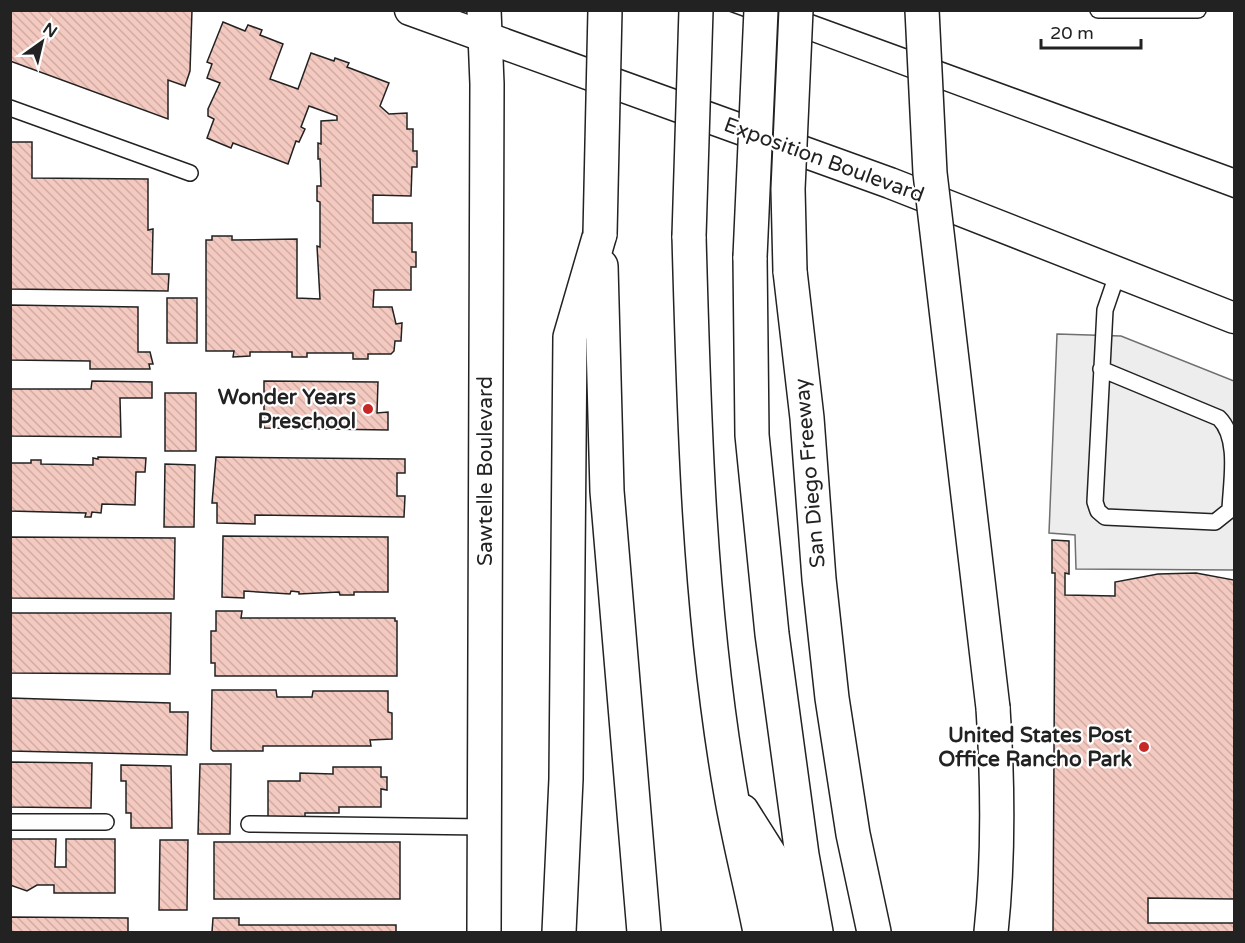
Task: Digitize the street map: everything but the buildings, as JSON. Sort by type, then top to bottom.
[{"type":"main road","points":[[605,10],[600,234],[607,490],[644,933]]},
{"type":"main road","points":[[696,10],[689,236],[693,388],[701,537],[713,657],[731,794],[760,933]]},
{"type":"main road","points":[[761,10],[750,257],[753,447],[774,645],[802,855],[816,933]]},
{"type":"main road","name":"San Diego Freeway","points":[[796,10],[788,189],[789,271],[807,418],[819,579],[832,698],[853,834],[874,933]]},
{"type":"main road","points":[[922,10],[930,172],[993,708],[998,790],[996,885],[990,933]]},
{"type":"main road","name":"Sawtelle Boulevard","points":[[484,933],[485,25]]},
{"type":"main road","points":[[559,933],[566,779],[570,337],[600,234]]},
{"type":"main road","points":[[731,794],[780,871],[793,933]]},
{"type":"street","name":"Exposition Boulevard","points":[[410,10],[485,25],[1234,318]]},
{"type":"lane","points":[[1098,10],[1198,10]]},
{"type":"lane","points":[[10,108],[190,173]]},
{"type":"lane","points":[[1101,369],[1219,418],[1227,426],[1232,439],[1230,510],[1223,517],[1215,522],[1105,518],[1098,511],[1095,502],[1101,369],[1105,310],[1118,272]]},
{"type":"lane","points":[[10,822],[106,822]]},
{"type":"lane","points":[[249,824],[484,827]]},
{"type":"shaded area","points":[[1057,334],[1121,336],[1234,381],[1234,570],[1076,569],[1075,535],[1049,533]]},
{"type":"tram line","points":[[726,10],[1234,198]]},
{"type":"tram line","points":[[800,10],[1234,168]]},
{"type":"place","name":"Wonder Years Preschool","points":[[368,409]]},
{"type":"place","name":"United States Post Office Rancho Park","points":[[1144,747]]}]
